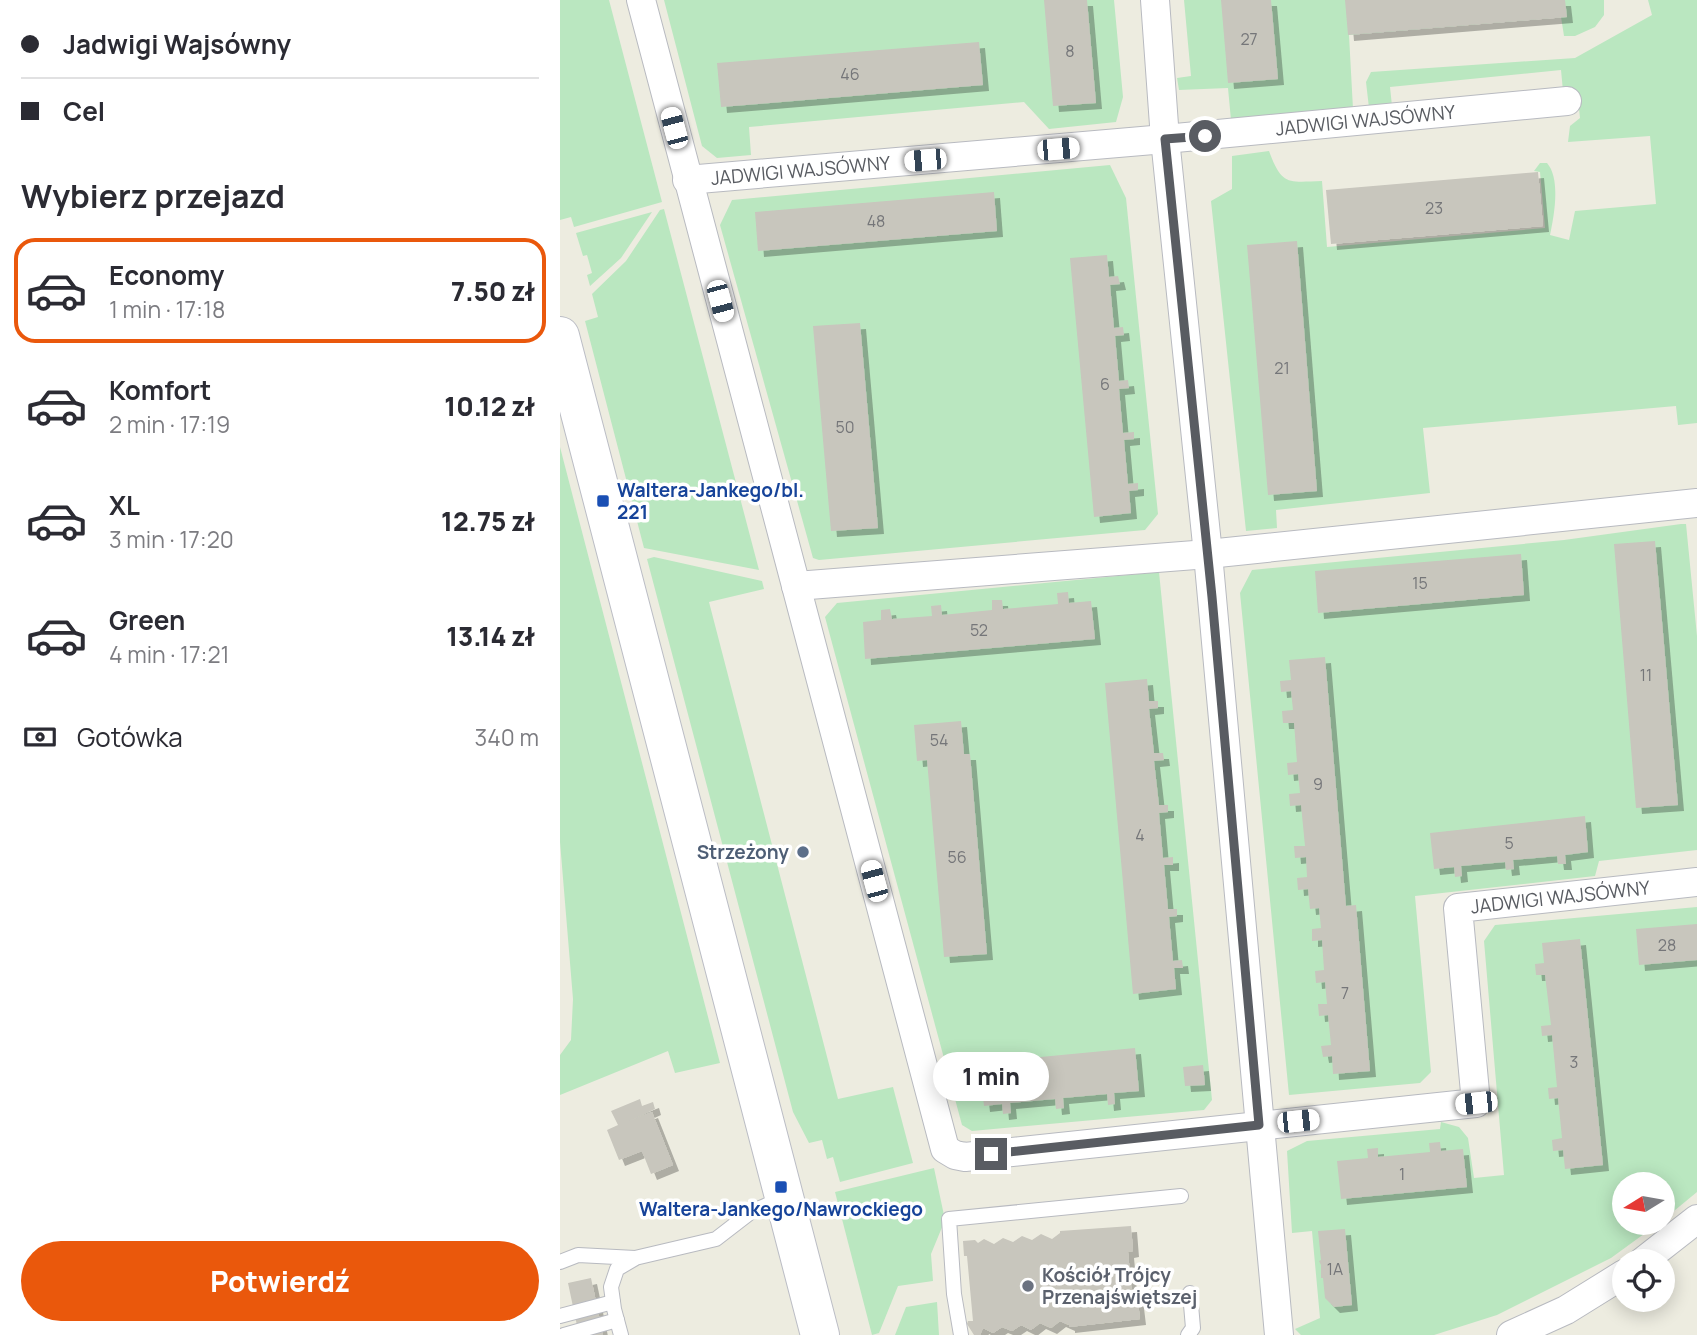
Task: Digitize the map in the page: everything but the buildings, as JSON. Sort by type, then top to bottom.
[{"type":"street","points":[[641,0],[946,1149],[965,1157],[1259,1125]]},
{"type":"street","points":[[1155,0],[1165,139],[1208,554],[1279,1335]]},
{"type":"street","name":"JADWIGI WAJSÓWNY","points":[[687,180],[1567,101]]},
{"type":"street","points":[[560,336],[565,373],[820,1335]]},
{"type":"street","points":[[796,586],[1208,554],[1697,503]]},
{"type":"street","name":"JADWIGI WAJSÓWNY","points":[[1259,1125],[1476,1103],[1458,908],[1697,882]]},
{"type":"street","points":[[1659,1249],[1697,1219]]},
{"type":"street","points":[[1511,1335],[1566,1310],[1612,1281]]},
{"type":"lane","points":[[961,1335],[954,1294],[949,1219],[1181,1196]]},
{"type":"lane","points":[[560,1262],[578,1255],[635,1258],[716,1239],[751,1212],[784,1198]]},
{"type":"lane","points":[[621,1335],[611,1287],[617,1269],[635,1258]]},
{"type":"lane","points":[[1188,1335],[1193,1328],[1190,1293]]},
{"type":"lane","points":[[560,1316],[613,1302]]},
{"type":"lane","points":[[560,1329],[563,1335],[617,1320]]},
{"type":"green space","points":[[560,0],[609,0],[662,202],[574,227],[571,217],[560,220]]},
{"type":"green space","points":[[664,0],[1114,0],[1123,97],[1116,122],[1049,129],[1024,102],[749,127],[751,155],[717,158],[702,146]]},
{"type":"green space","points":[[1184,0],[1604,0],[1604,15],[1595,27],[1575,36],[1564,36],[1561,17],[1349,35],[1353,109],[1231,120],[1228,88],[1179,90],[1177,78],[1191,76]]},
{"type":"green space","points":[[1648,0],[1697,0],[1697,423],[1678,425],[1676,406],[1423,428],[1430,493],[1276,510],[1277,528],[1246,531],[1211,201],[1232,189],[1232,156],[1269,151],[1278,171],[1288,180],[1322,181],[1327,247],[1545,228],[1540,172],[1534,171],[1540,163],[1547,163],[1555,188],[1550,235],[1569,240],[1575,211],[1656,204],[1650,136],[1568,142],[1570,126],[1580,118],[1577,90],[1563,91],[1561,70],[1390,87],[1392,106],[1369,108],[1366,82],[1371,72],[1575,58],[1652,15]]},
{"type":"green space","points":[[1110,165],[1126,198],[1158,514],[1145,530],[819,560],[813,558],[720,225],[732,200]]},
{"type":"green space","points":[[664,209],[759,570],[644,548],[585,321],[598,317],[592,294],[626,261],[660,210]]},
{"type":"green space","points":[[652,212],[621,258],[590,286],[587,275],[592,273],[576,233]]},
{"type":"green space","points":[[560,447],[720,1063],[675,1073],[668,1051],[560,1095],[560,1055],[571,1040],[573,999],[560,842]]},
{"type":"green space","points":[[1686,524],[1697,636],[1697,850],[1599,861],[1595,876],[1415,896],[1431,1072],[1420,1083],[1289,1095],[1240,593],[1252,570],[1564,540]]},
{"type":"green space","points":[[654,557],[762,581],[764,589],[709,602],[838,1099],[893,1087],[913,1163],[840,1182],[833,1157],[827,1159],[822,1140],[809,1143],[793,1112],[647,559]]},
{"type":"green space","points":[[1159,572],[1212,1100],[1204,1110],[972,1131],[962,1125],[825,617],[837,603]]},
{"type":"green space","points":[[1697,907],[1697,1192],[1675,1210],[1675,1172],[1612,1172],[1612,1236],[1641,1236],[1623,1249],[1612,1249],[1611,1258],[1497,1315],[1434,1335],[1301,1335],[1295,1329],[1320,1318],[1312,1231],[1292,1233],[1287,1151],[1307,1141],[1440,1129],[1441,1122],[1459,1127],[1468,1138],[1474,1178],[1504,1175],[1484,941],[1495,925]]},
{"type":"green space","points":[[934,1168],[945,1220],[931,1254],[933,1281],[898,1286],[879,1333],[872,1335],[835,1192]]},
{"type":"green space","points":[[937,1302],[939,1335],[895,1335],[906,1307]]},
{"type":"place","name":"Waltera-Jankego/bl. 221","points":[[603,501]]},
{"type":"place","name":"Strzeżony","points":[[803,852]]},
{"type":"place","name":"Waltera-Jankego/Nawrockiego","points":[[781,1187]]},
{"type":"place","name":"Kościół Trójcy Przenajświętszej","points":[[1028,1286]]},
{"type":"route","points":[[991,1154],[1259,1125],[1212,597],[1165,139],[1205,136]]}]
